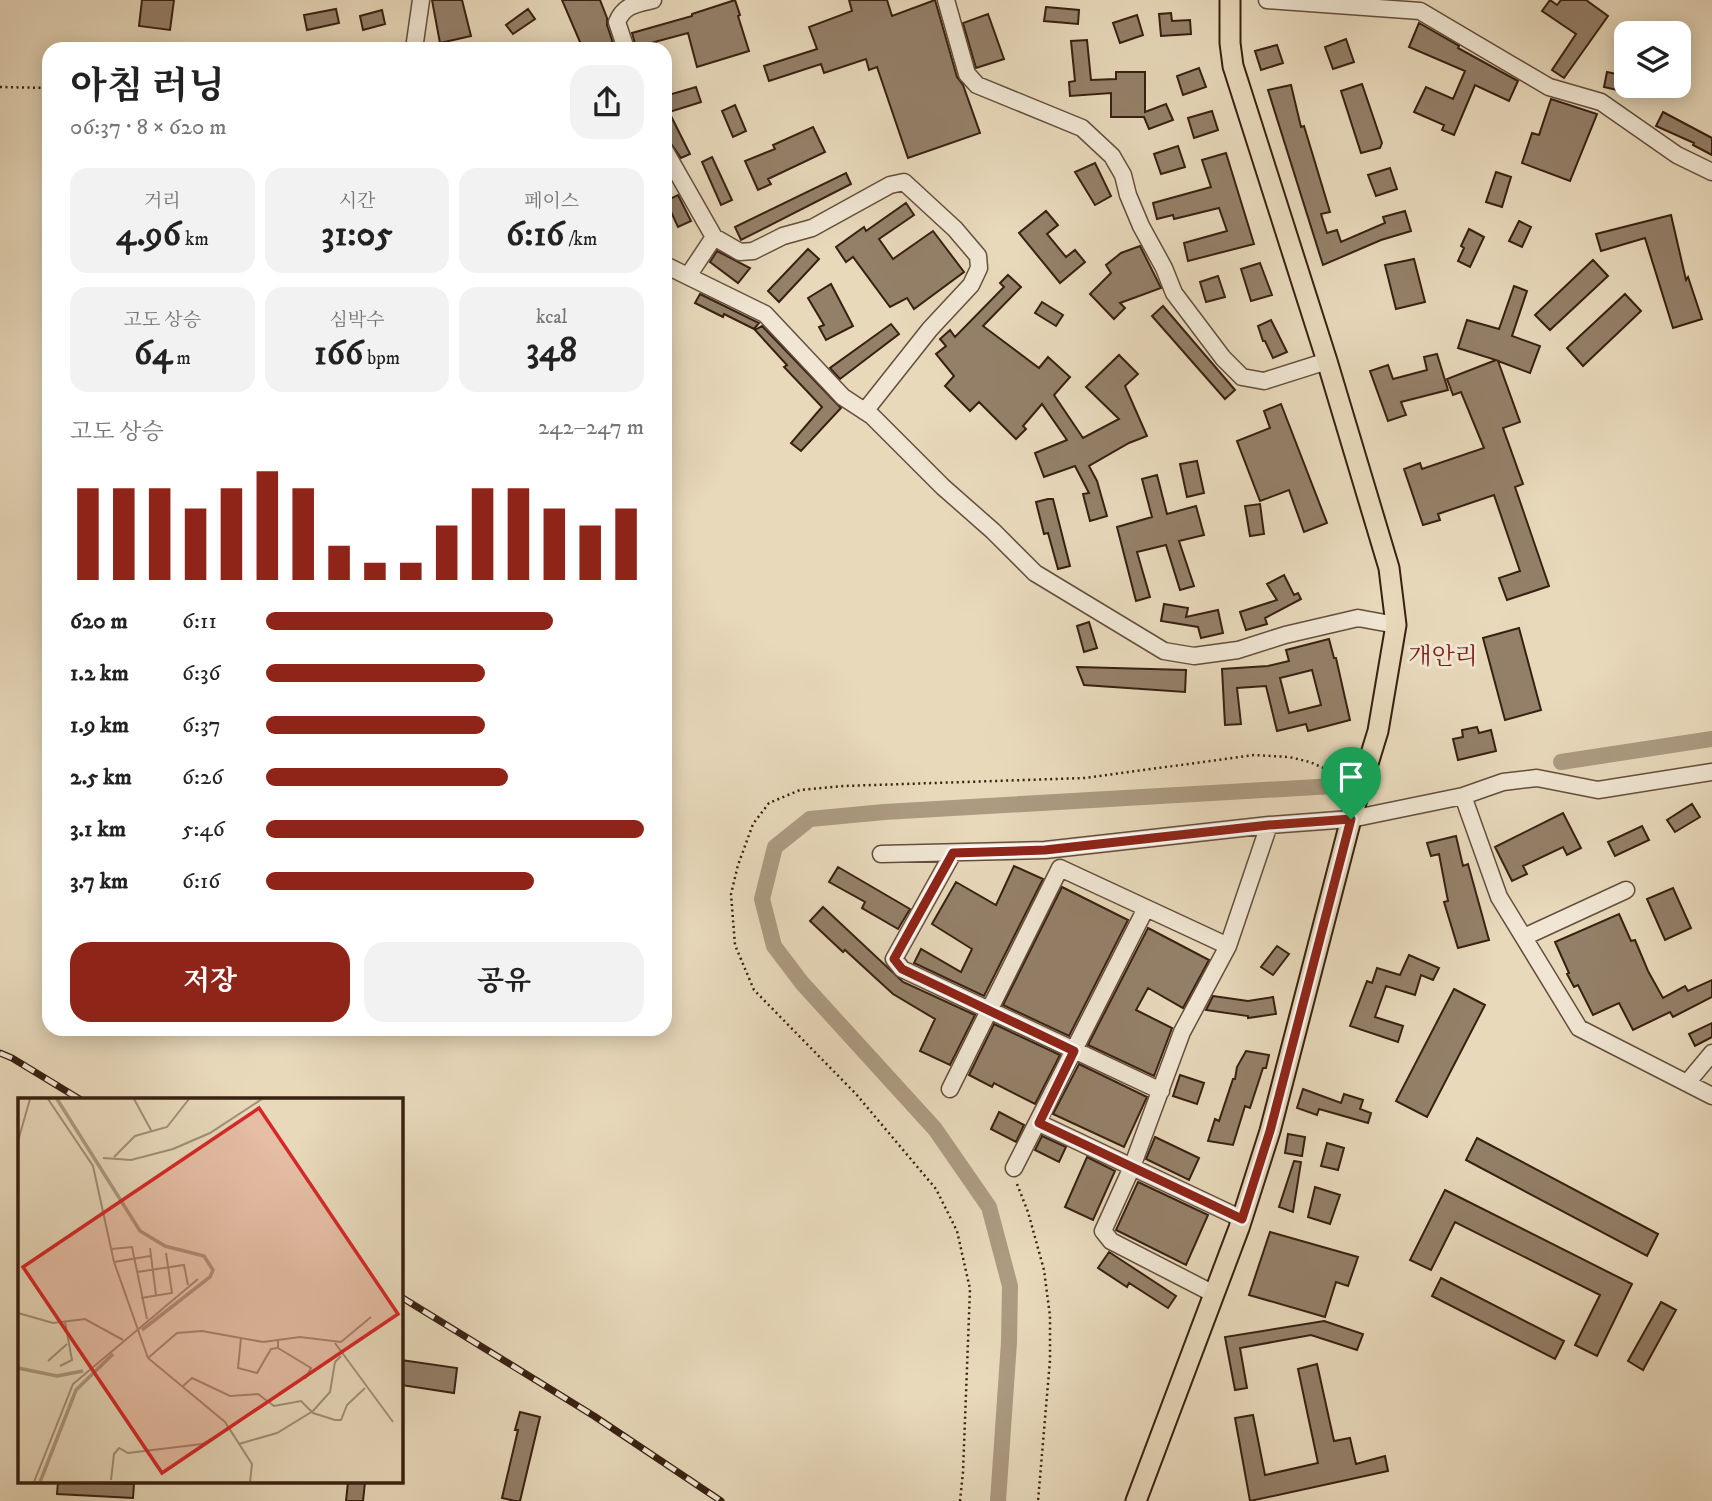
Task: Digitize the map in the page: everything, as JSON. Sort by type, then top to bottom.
[{"type":"main road","points":[[1136,1501],[1242,1219],[1270,1131],[1351,819],[1378,731],[1396,625],[1389,568],[1327,361],[1233,66],[1230,0]]},
{"type":"street","points":[[415,42],[421,0]]},
{"type":"street","points":[[624,42],[617,22],[622,12],[630,6],[653,0]]},
{"type":"street","points":[[946,0],[967,74],[977,85],[1082,128],[1112,156],[1123,175],[1141,226],[1174,293],[1223,358],[1242,377],[1264,381],[1327,361]]},
{"type":"street","points":[[1266,0],[1420,11],[1549,87],[1601,102],[1677,155],[1712,172]]},
{"type":"street","points":[[672,163],[714,237],[740,252],[752,251],[783,236],[812,228],[890,185],[904,182],[924,198],[971,247],[978,256],[979,268],[971,285],[930,329],[865,411]]},
{"type":"street","points":[[688,276],[714,237]]},
{"type":"street","points":[[672,268],[765,314],[843,397],[865,411],[1035,573],[1164,651],[1194,656],[1238,650],[1285,635],[1358,618],[1396,625]]},
{"type":"street","points":[[881,854],[1045,850],[1269,825],[1351,819],[1462,796],[1503,782],[1537,778],[1598,790],[1712,772]]},
{"type":"street","points":[[1462,796],[1499,897],[1579,1028],[1712,1096]]},
{"type":"street","points":[[1214,1294],[1111,1241],[1102,1231],[1132,1167],[1182,1032],[1228,946],[1269,825]]},
{"type":"street","points":[[953,853],[894,959],[902,969],[1161,1091]]},
{"type":"street","points":[[950,1089],[1060,868],[1145,910],[1228,946]]},
{"type":"street","points":[[1524,937],[1626,890]]},
{"type":"street","points":[[1015,1175],[1145,910]]},
{"type":"street","points":[[1687,1083],[1712,1053]]},
{"type":"street","points":[[1039,1123],[1242,1219]]},
{"type":"path","points":[[0,87],[42,88]]},
{"type":"path","points":[[1015,1175],[1044,1270],[1051,1316],[1038,1501]]},
{"type":"building","points":[[142,0],[174,0],[170,30],[139,26]]},
{"type":"building","points":[[432,0],[462,0],[471,36],[440,42]]},
{"type":"building","points":[[562,0],[600,0],[613,42],[580,42]]},
{"type":"building","points":[[735,0],[749,51],[697,67],[688,33],[655,42],[635,42],[632,33]]},
{"type":"building","points":[[849,0],[887,0],[892,16],[935,0],[957,77],[963,85],[980,133],[908,158],[877,67],[869,70],[866,59],[824,73],[821,64],[769,81],[764,66],[817,49],[809,27],[852,11]]},
{"type":"building","points":[[1550,0],[1557,5],[1561,0],[1586,0],[1608,16],[1564,78],[1552,70],[1576,34],[1542,11]]},
{"type":"building","points":[[1046,7],[1079,10],[1078,24],[1044,21]]},
{"type":"building","points":[[336,9],[339,23],[307,30],[304,15]]},
{"type":"building","points":[[528,9],[535,19],[513,34],[506,25]]},
{"type":"building","points":[[382,10],[385,24],[363,30],[360,16]]},
{"type":"building","points":[[1171,13],[1172,21],[1190,20],[1191,34],[1161,36],[1159,14]]},
{"type":"building","points":[[988,14],[1004,59],[976,68],[963,23]]},
{"type":"building","points":[[1137,15],[1143,35],[1120,43],[1113,23]]},
{"type":"building","points":[[1419,23],[1518,81],[1509,101],[1475,85],[1454,135],[1442,130],[1444,125],[1414,112],[1426,87],[1453,99],[1465,71],[1409,47]]},
{"type":"building","points":[[1346,39],[1354,62],[1333,69],[1325,47]]},
{"type":"building","points":[[1087,40],[1091,80],[1116,79],[1116,72],[1145,72],[1145,112],[1166,104],[1173,120],[1149,129],[1144,117],[1111,117],[1111,93],[1070,96],[1069,82],[1075,81],[1071,41]]},
{"type":"building","points":[[1277,45],[1283,63],[1261,70],[1255,51]]},
{"type":"building","points":[[1199,68],[1206,87],[1183,95],[1177,76]]},
{"type":"building","points":[[1607,72],[1614,73],[1614,89],[1604,87]]},
{"type":"building","points":[[1362,84],[1382,143],[1380,148],[1361,153],[1341,91]]},
{"type":"building","points":[[1291,85],[1301,127],[1304,126],[1330,212],[1321,214],[1327,233],[1337,230],[1341,242],[1385,223],[1383,217],[1405,211],[1411,231],[1381,240],[1323,265],[1268,90]]},
{"type":"building","points":[[696,87],[701,102],[672,111],[672,94]]},
{"type":"building","points":[[1551,99],[1597,114],[1570,181],[1522,163],[1532,133],[1539,135]]},
{"type":"building","points":[[735,105],[746,131],[733,137],[722,111]]},
{"type":"building","points":[[1212,111],[1218,130],[1194,138],[1188,118]]},
{"type":"building","points":[[1663,112],[1712,138],[1712,155],[1693,145],[1694,143],[1656,126]]},
{"type":"building","points":[[672,118],[690,154],[681,158],[672,145]]},
{"type":"building","points":[[813,127],[825,152],[768,179],[771,184],[758,190],[745,161],[775,149],[773,145]]},
{"type":"building","points":[[1178,146],[1185,167],[1161,174],[1154,154]]},
{"type":"building","points":[[1226,153],[1254,244],[1188,261],[1184,243],[1227,231],[1219,208],[1174,219],[1173,215],[1157,219],[1153,203],[1211,187],[1202,160]]},
{"type":"building","points":[[712,157],[732,200],[721,205],[702,162]]},
{"type":"building","points":[[1095,163],[1111,196],[1095,205],[1075,172]]},
{"type":"building","points":[[1390,168],[1397,189],[1376,196],[1368,175]]},
{"type":"building","points":[[1496,172],[1511,177],[1502,207],[1486,202]]},
{"type":"building","points":[[846,173],[851,184],[741,240],[735,227]]},
{"type":"building","points":[[678,195],[691,221],[678,227],[672,214],[672,198]]},
{"type":"building","points":[[906,203],[914,215],[879,239],[893,259],[933,231],[964,272],[914,309],[907,298],[890,307],[853,257],[846,262],[836,247],[864,227],[866,231]]},
{"type":"building","points":[[1046,211],[1058,225],[1047,234],[1066,257],[1075,250],[1085,262],[1060,283],[1019,233]]},
{"type":"building","points":[[1671,215],[1686,280],[1688,277],[1702,319],[1673,328],[1645,238],[1601,251],[1596,234]]},
{"type":"building","points":[[1519,221],[1531,227],[1522,247],[1509,241]]},
{"type":"building","points":[[1469,229],[1484,237],[1470,267],[1458,261]]},
{"type":"building","points":[[1140,246],[1161,288],[1120,303],[1125,308],[1114,319],[1090,294],[1111,273],[1106,265],[1121,253]]},
{"type":"building","points":[[808,249],[819,259],[779,302],[768,291]]},
{"type":"building","points":[[717,251],[750,268],[738,283],[710,262]]},
{"type":"building","points":[[1414,259],[1425,302],[1396,309],[1385,265]]},
{"type":"building","points":[[1593,260],[1608,276],[1550,330],[1535,315]]},
{"type":"building","points":[[1260,263],[1272,295],[1251,301],[1241,269]]},
{"type":"building","points":[[1008,275],[1021,287],[983,326],[1039,368],[1048,357],[1070,377],[1054,395],[1083,438],[1119,419],[1086,387],[1119,355],[1138,374],[1125,386],[1147,436],[1089,466],[1097,481],[1107,516],[1090,521],[1083,494],[1089,493],[1075,466],[1044,477],[1035,453],[1067,440],[1042,404],[1023,426],[1026,429],[1016,439],[979,402],[970,411],[945,386],[954,376],[936,354],[946,346],[940,339],[950,330],[955,337],[1004,287],[1000,283]]},
{"type":"building","points":[[1218,276],[1225,297],[1206,302],[1200,282]]},
{"type":"building","points":[[831,284],[853,326],[826,340],[819,327],[824,325],[808,298]]},
{"type":"building","points":[[1514,286],[1527,291],[1512,336],[1540,346],[1530,373],[1498,361],[1520,422],[1503,428],[1523,484],[1515,487],[1549,586],[1507,600],[1499,578],[1520,571],[1494,495],[1438,514],[1440,520],[1423,525],[1404,469],[1420,463],[1422,469],[1484,448],[1461,392],[1453,395],[1447,379],[1496,360],[1458,348],[1467,320],[1499,329]]},
{"type":"building","points":[[700,294],[759,323],[754,329],[724,314],[723,317],[695,303]]},
{"type":"building","points":[[1625,294],[1641,311],[1583,366],[1567,348]]},
{"type":"building","points":[[1042,302],[1063,315],[1056,326],[1035,313]]},
{"type":"building","points":[[1163,306],[1235,390],[1225,399],[1152,316]]},
{"type":"building","points":[[1271,320],[1287,352],[1273,358],[1258,326]]},
{"type":"building","points":[[891,324],[899,334],[840,379],[830,368]]},
{"type":"building","points":[[762,326],[841,408],[801,451],[791,443],[822,407],[784,367],[787,365],[755,330]]},
{"type":"building","points":[[1437,354],[1448,390],[1401,402],[1406,415],[1388,421],[1370,371],[1388,365],[1393,379],[1427,370],[1424,357]]},
{"type":"building","points":[[1281,404],[1327,523],[1304,532],[1289,490],[1260,501],[1237,441],[1270,428],[1264,411]]},
{"type":"building","points":[[1197,461],[1204,493],[1187,497],[1180,464]]},
{"type":"building","points":[[1157,475],[1167,514],[1196,506],[1204,535],[1179,541],[1194,586],[1180,590],[1166,545],[1137,552],[1150,597],[1136,601],[1117,527],[1152,517],[1142,479]]},
{"type":"building","points":[[1053,499],[1070,566],[1058,569],[1048,533],[1044,534],[1036,502]]},
{"type":"building","points":[[1260,504],[1264,534],[1250,536],[1245,506]]},
{"type":"building","points":[[1284,575],[1294,595],[1298,593],[1301,599],[1265,618],[1267,624],[1246,630],[1240,612],[1277,600],[1267,584]]},
{"type":"building","points":[[1164,604],[1188,608],[1186,617],[1218,610],[1223,633],[1201,638],[1198,627],[1161,621]]},
{"type":"building","points":[[1089,622],[1097,648],[1084,652],[1077,626]]},
{"type":"building","points":[[1519,628],[1541,710],[1505,720],[1483,638]]},
{"type":"building","points":[[1329,639],[1350,720],[1308,731],[1306,724],[1277,731],[1266,686],[1237,688],[1241,724],[1225,725],[1222,669],[1268,666],[1289,661],[1286,650]],"holes":[[[1312,670],[1321,705],[1289,713],[1280,678]]]},
{"type":"building","points":[[1077,667],[1186,670],[1185,692],[1084,685]]},
{"type":"building","points":[[1477,727],[1479,733],[1491,730],[1496,751],[1458,760],[1453,739],[1463,737],[1462,730]]},
{"type":"building","points":[[1692,804],[1700,817],[1675,832],[1667,820]]},
{"type":"building","points":[[1563,813],[1581,848],[1567,855],[1563,847],[1523,866],[1527,874],[1512,881],[1495,847]]},
{"type":"building","points":[[1642,826],[1649,840],[1615,856],[1608,842]]},
{"type":"building","points":[[1456,836],[1463,866],[1468,864],[1489,940],[1458,948],[1444,902],[1448,901],[1439,854],[1431,856],[1427,843]]},
{"type":"building","points":[[1014,866],[1043,879],[984,996],[914,963],[921,949],[961,972],[972,949],[932,924],[956,882],[996,905]]},
{"type":"building","points":[[838,867],[910,909],[898,929],[862,908],[865,902],[829,882]]},
{"type":"building","points":[[1062,887],[1128,920],[1069,1036],[1003,1005]]},
{"type":"building","points":[[1673,888],[1691,928],[1665,940],[1647,899]]},
{"type":"building","points":[[823,907],[903,982],[975,1015],[950,1065],[920,1051],[935,1019],[893,994],[810,921]]},
{"type":"building","points":[[1619,914],[1631,941],[1635,940],[1663,998],[1685,986],[1688,991],[1712,980],[1712,997],[1673,1017],[1670,1012],[1633,1030],[1619,1003],[1593,1015],[1578,985],[1574,987],[1567,974],[1569,973],[1555,942]]},
{"type":"building","points":[[1148,928],[1209,960],[1183,1008],[1148,988],[1136,1010],[1172,1028],[1154,1076],[1088,1045]]},
{"type":"building","points":[[1277,946],[1289,954],[1273,975],[1261,967]]},
{"type":"building","points":[[1409,955],[1439,968],[1433,980],[1421,975],[1415,995],[1386,986],[1375,1017],[1403,1026],[1398,1042],[1350,1026],[1367,981],[1372,983],[1377,968],[1400,975]]},
{"type":"building","points":[[1454,989],[1485,1005],[1427,1117],[1396,1101]]},
{"type":"building","points":[[1213,996],[1248,1001],[1273,997],[1276,1014],[1248,1018],[1206,1010]]},
{"type":"building","points":[[1712,1023],[1712,1037],[1695,1046],[1689,1034]]},
{"type":"building","points":[[994,1024],[1060,1055],[1035,1104],[994,1083],[992,1087],[969,1075]]},
{"type":"building","points":[[1246,1051],[1269,1055],[1250,1108],[1245,1106],[1233,1145],[1208,1141],[1215,1119],[1219,1121],[1237,1067]]},
{"type":"building","points":[[1079,1064],[1147,1097],[1124,1147],[1053,1114]]},
{"type":"building","points":[[1180,1075],[1204,1083],[1197,1104],[1173,1096]]},
{"type":"building","points":[[1303,1089],[1341,1103],[1344,1094],[1363,1100],[1360,1109],[1371,1113],[1368,1123],[1319,1109],[1317,1115],[1297,1108]]},
{"type":"building","points":[[999,1112],[1024,1125],[1016,1142],[991,1129]]},
{"type":"building","points":[[1288,1134],[1305,1137],[1302,1156],[1285,1153]]},
{"type":"building","points":[[1042,1136],[1066,1147],[1059,1162],[1035,1150]]},
{"type":"building","points":[[1155,1137],[1199,1158],[1189,1180],[1146,1159]]},
{"type":"building","points":[[1477,1138],[1658,1234],[1647,1256],[1466,1160]]},
{"type":"building","points":[[1327,1143],[1344,1148],[1338,1170],[1321,1166]]},
{"type":"building","points":[[1087,1157],[1115,1171],[1093,1220],[1065,1207]]},
{"type":"building","points":[[1294,1161],[1301,1162],[1293,1212],[1279,1207]]},
{"type":"building","points":[[1138,1182],[1208,1215],[1186,1265],[1116,1230]]},
{"type":"building","points":[[1315,1187],[1340,1195],[1330,1224],[1308,1217]]},
{"type":"building","points":[[1445,1190],[1632,1284],[1597,1356],[1575,1345],[1600,1295],[1455,1222],[1431,1270],[1410,1260]]},
{"type":"building","points":[[1270,1232],[1358,1257],[1348,1286],[1336,1282],[1325,1317],[1249,1295]]},
{"type":"building","points":[[1109,1252],[1176,1296],[1168,1308],[1129,1283],[1127,1287],[1098,1268]]},
{"type":"building","points":[[1441,1278],[1564,1341],[1555,1359],[1432,1296]]},
{"type":"building","points":[[1661,1302],[1676,1310],[1643,1370],[1628,1361]]},
{"type":"building","points":[[1324,1321],[1363,1334],[1357,1350],[1311,1335],[1240,1348],[1247,1388],[1235,1390],[1225,1337]]},
{"type":"building","points":[[402,1360],[457,1368],[454,1393],[402,1385]]},
{"type":"building","points":[[1317,1364],[1334,1441],[1350,1438],[1356,1464],[1385,1456],[1388,1471],[1250,1501],[1235,1418],[1253,1415],[1265,1475],[1318,1463],[1298,1369]]},
{"type":"building","points":[[520,1412],[540,1417],[520,1501],[515,1501],[502,1498]]},
{"type":"building","points":[[58,1484],[134,1484],[133,1498],[57,1494]]},
{"type":"building","points":[[348,1484],[365,1484],[363,1501],[346,1501]]},
{"type":"waterway","points":[[1561,762],[1712,739]]},
{"type":"waterway","points":[[998,1501],[1009,1342],[1010,1286],[989,1207],[935,1129],[802,983],[774,946],[762,899],[775,847],[810,819],[884,812],[1334,786]]},
{"type":"railway","points":[[0,1053],[78,1098]]},
{"type":"railway","points":[[402,1298],[594,1416],[721,1501]]},
{"type":"district","name":"개안리","points":[[1443,656]]},
{"type":"route","points":[[1351,819],[1270,1131],[1242,1219],[1039,1123],[1074,1051],[902,969],[894,959],[953,853],[1045,850],[1269,825],[1351,819]]}]
